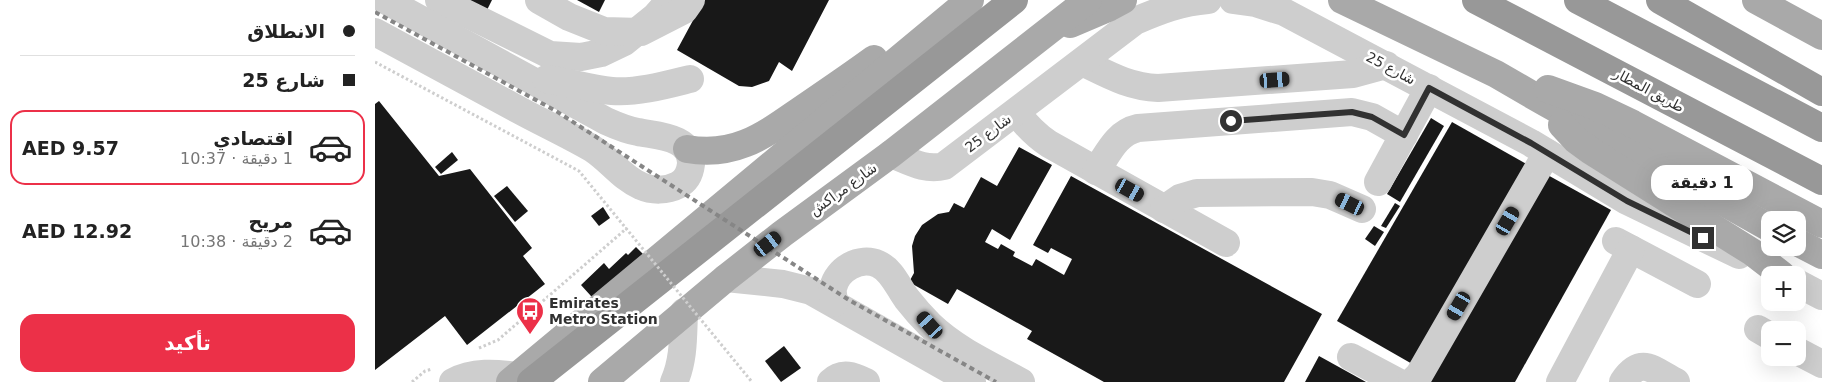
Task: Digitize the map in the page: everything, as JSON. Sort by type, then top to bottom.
[{"type":"highway","points":[[520,380],[1014,0]]},
{"type":"highway","name":"طريق المطار","points":[[1476,0],[1822,181]]},
{"type":"highway","points":[[1578,0],[1822,128]]},
{"type":"highway","points":[[1660,0],[1822,92]]},
{"type":"highway","points":[[1677,0],[1822,71]]},
{"type":"main road","points":[[687,149],[706,151],[732,148],[759,139],[883,53],[953,0]]},
{"type":"main road","points":[[520,380],[724,204],[970,0]]},
{"type":"main road","name":"شارع مراكش","points":[[602,382],[684,312],[789,228],[891,154],[1088,0]]},
{"type":"main road","points":[[1052,30],[1082,20],[1123,0]]},
{"type":"main road","points":[[1342,0],[1497,74],[1761,223]]},
{"type":"main road","points":[[1756,0],[1822,36]]},
{"type":"main road","points":[[724,204],[729,190],[737,177],[748,166],[883,53]]},
{"type":"main road","points":[[1497,74],[1555,91],[1633,124],[1822,224]]},
{"type":"main road","points":[[1546,103],[1563,126],[1591,151],[1752,252],[1770,266]]},
{"type":"main road","points":[[1806,247],[1822,255]]},
{"type":"street","points":[[375,32],[594,150],[631,182],[642,187],[654,190],[666,189],[677,185],[685,179],[691,170],[691,159],[687,149],[668,136],[622,128],[385,0]]},
{"type":"street","points":[[439,0],[550,55],[581,57],[601,52],[624,42],[655,17],[670,0]]},
{"type":"street","points":[[539,0],[569,17],[604,31],[641,32],[684,10],[691,0]]},
{"type":"street","name":"شارع 25","points":[[891,154],[925,167],[935,168],[944,166],[1135,21],[1183,3],[1208,0]]},
{"type":"street","name":"شارع 25","points":[[1233,0],[1255,2],[1284,12],[1429,88],[1547,153],[1627,201],[1763,266]]},
{"type":"street","points":[[1082,62],[1143,88],[1353,74],[1385,65]]},
{"type":"street","points":[[522,75],[615,91],[659,86],[690,79]]},
{"type":"street","points":[[1378,182],[1429,88]]},
{"type":"street","points":[[1016,112],[1036,135],[1225,243]]},
{"type":"street","points":[[1097,171],[1120,136],[1128,130],[1138,128],[1352,112],[1372,117],[1404,135]]},
{"type":"street","points":[[1412,382],[1419,375],[1547,153]]},
{"type":"street","points":[[1164,208],[1180,198],[1197,193],[1312,192],[1329,195],[1362,209]]},
{"type":"street","points":[[1560,382],[1624,245],[1697,284]]},
{"type":"street","points":[[834,303],[833,288],[838,275],[849,265],[863,261],[877,264],[889,272],[907,300],[930,325],[956,346],[980,375]]},
{"type":"street","points":[[726,278],[783,284],[811,292],[980,375],[1021,382]]},
{"type":"street","points":[[1806,288],[1822,296]]},
{"type":"street","points":[[674,382],[679,371],[682,356],[684,312]]},
{"type":"street","points":[[1806,356],[1822,364]]},
{"type":"street","points":[[1351,357],[1398,382]]},
{"type":"street","points":[[1623,382],[1629,372],[1636,367],[1645,366],[1676,382]]},
{"type":"street","points":[[453,382],[476,374],[497,373],[520,380]]},
{"type":"street","points":[[831,382],[842,375],[849,375],[866,382]]},
{"type":"path","points":[[375,62],[579,170],[752,382]]},
{"type":"path","points":[[497,340],[627,228]]},
{"type":"building","points":[[468,0],[492,0],[487,10]]},
{"type":"building","points":[[577,0],[605,0],[599,12]]},
{"type":"building","points":[[704,0],[829,0],[792,71],[779,62],[769,81],[752,87],[739,86],[677,50]]},
{"type":"building","points":[[379,101],[439,176],[470,169],[532,248],[523,256],[545,284],[467,345],[445,316],[375,370],[375,104]]},
{"type":"building","points":[[1431,118],[1444,126],[1400,202],[1387,194]]},
{"type":"building","points":[[1452,122],[1528,165],[1414,365],[1337,321]]},
{"type":"building","points":[[1019,147],[1052,165],[1010,240],[992,229],[985,242],[998,249],[1001,244],[1015,252],[1013,256],[1032,266],[1036,259],[1064,275],[1072,259],[1051,248],[1048,253],[1033,245],[1071,176],[1322,314],[1284,382],[1104,382],[1027,339],[1032,331],[957,289],[948,304],[909,282],[914,273],[912,246],[915,236],[922,225],[938,214],[949,212],[954,203],[964,208],[981,177],[997,186]]},
{"type":"building","points":[[452,152],[458,160],[441,174],[435,167]]},
{"type":"building","points":[[1544,173],[1611,210],[1515,382],[1427,382]]},
{"type":"building","points":[[507,186],[528,211],[515,222],[494,196]]},
{"type":"building","points":[[1395,203],[1400,206],[1386,228],[1381,226]]},
{"type":"building","points":[[603,207],[610,218],[599,226],[591,216]]},
{"type":"building","points":[[1374,226],[1384,232],[1375,246],[1365,239]]},
{"type":"building","points":[[636,247],[647,258],[600,306],[581,285],[604,263],[609,269],[626,253],[628,255]]},
{"type":"building","points":[[784,346],[801,368],[781,382],[765,361]]},
{"type":"building","points":[[1319,356],[1366,382],[1305,382]]},
{"type":"railway","points":[[375,12],[556,111],[849,300],[996,382]]},
{"type":"place","name":"Emirates Metro Station","points":[[530,335]]},
{"type":"route","points":[[1231,121],[1352,112],[1363,113],[1404,135],[1429,88],[1531,143],[1627,201],[1703,238]]}]
